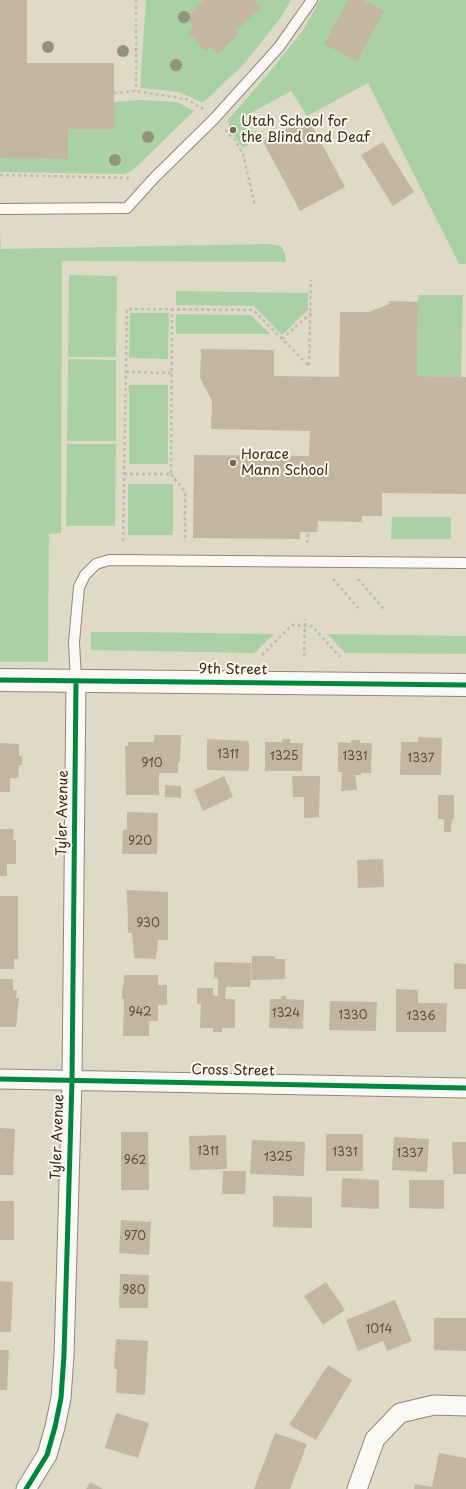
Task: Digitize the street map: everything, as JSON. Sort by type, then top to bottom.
[{"type":"street","name":"9th Street","points":[[0,680],[466,685]]},
{"type":"street","name":"Tyler Avenue","points":[[26,1489],[47,1455],[61,1398],[64,1356],[72,1080],[76,681]]},
{"type":"street","name":"Cross Street","points":[[0,1079],[466,1088]]},
{"type":"street","points":[[357,1489],[376,1439],[400,1413],[434,1405],[466,1406]]},
{"type":"lane","points":[[0,210],[127,208],[154,178],[214,119],[279,47],[312,0]]},
{"type":"lane","points":[[76,681],[74,642],[79,587],[85,575],[96,564],[109,560],[466,563]]},
{"type":"path","points":[[136,0],[136,91]]},
{"type":"path","points":[[321,6],[337,20]]},
{"type":"path","points":[[0,175],[154,178]]},
{"type":"path","points":[[123,541],[126,309],[253,310],[309,366],[311,280]]},
{"type":"path","points":[[172,309],[171,474],[185,492],[185,542]]},
{"type":"path","points":[[282,339],[311,313]]},
{"type":"path","points":[[126,372],[172,373]]},
{"type":"path","points":[[124,474],[171,474]]},
{"type":"path","points":[[307,543],[308,532]]},
{"type":"path","points":[[333,579],[358,608]]},
{"type":"path","points":[[358,579],[384,609]]},
{"type":"path","points":[[304,656],[305,619]]},
{"type":"path","points":[[262,654],[292,625],[312,626],[340,657]]},
{"type":"green space","points":[[146,0],[291,0],[282,16],[244,64],[203,103],[179,92],[140,88]]},
{"type":"green space","points":[[320,0],[466,0],[466,264],[459,264],[368,83],[307,116],[291,91],[244,117],[258,139],[243,148],[230,131],[228,120],[273,68],[303,30]]},
{"type":"green space","points":[[141,100],[177,102],[194,111],[133,170],[125,174],[0,172],[0,158],[68,159],[68,129],[114,129],[114,102]]},
{"type":"green space","points":[[0,231],[1,249],[267,244],[281,246],[285,253],[286,262],[62,261],[61,533],[49,534],[48,662],[0,662]]},
{"type":"green space","points":[[69,275],[117,276],[116,357],[68,357]]},
{"type":"green space","points":[[176,291],[308,293],[308,310],[282,335],[254,306],[176,305]]},
{"type":"green space","points":[[418,295],[463,295],[461,377],[417,376]]},
{"type":"green space","points":[[130,313],[169,313],[168,359],[129,358]]},
{"type":"green space","points":[[176,314],[251,315],[270,334],[176,334]]},
{"type":"green space","points":[[68,359],[116,360],[116,441],[67,441]]},
{"type":"green space","points":[[129,385],[168,385],[168,464],[129,464]]},
{"type":"green space","points":[[67,444],[116,444],[115,526],[66,526]]},
{"type":"green space","points":[[128,484],[173,484],[173,535],[128,535]]},
{"type":"green space","points":[[392,517],[451,517],[451,539],[391,539]]},
{"type":"green space","points":[[91,632],[274,634],[254,653],[91,650]]},
{"type":"green space","points":[[327,634],[466,636],[466,654],[345,653]]},
{"type":"building","points":[[0,0],[27,0],[27,63],[114,63],[114,129],[68,129],[68,159],[0,158]]},
{"type":"building","points":[[204,0],[254,0],[261,8],[236,31],[239,34],[218,54],[211,46],[205,51],[188,32],[194,26],[186,17]]},
{"type":"building","points":[[348,0],[363,0],[384,11],[357,61],[324,44]]},
{"type":"building","points":[[308,118],[345,187],[300,211],[263,141]]},
{"type":"building","points":[[383,142],[414,192],[393,206],[361,155]]},
{"type":"building","name":"Horace Mann School","points":[[389,301],[418,302],[417,376],[466,377],[466,494],[382,493],[382,516],[362,516],[362,522],[318,521],[317,532],[300,532],[300,539],[193,538],[194,455],[309,456],[310,431],[211,429],[212,401],[200,378],[201,349],[274,350],[274,376],[339,377],[340,312],[369,312],[389,304]]},
{"type":"building","points":[[154,735],[181,735],[178,773],[159,773],[159,795],[126,795],[125,746],[128,746],[128,742],[154,742]]},
{"type":"building","points":[[418,737],[442,738],[441,775],[400,775],[401,742],[418,742]]},
{"type":"building","points":[[207,739],[249,741],[249,771],[207,770]]},
{"type":"building","points":[[282,739],[290,739],[290,743],[303,743],[302,771],[265,771],[265,742],[282,742]]},
{"type":"building","points":[[351,740],[360,740],[360,743],[372,743],[371,773],[361,773],[361,775],[355,775],[357,790],[341,791],[342,772],[338,772],[338,742],[351,743]]},
{"type":"building","points":[[0,743],[19,744],[19,756],[22,756],[22,765],[19,765],[18,778],[10,778],[10,792],[0,792]]},
{"type":"building","points":[[224,776],[233,797],[203,811],[194,790]]},
{"type":"building","points":[[292,776],[320,776],[319,817],[304,818],[304,797],[293,797]]},
{"type":"building","points":[[165,785],[181,786],[181,798],[165,797]]},
{"type":"building","points":[[438,795],[454,795],[454,819],[452,819],[451,832],[444,832],[444,819],[438,819]]},
{"type":"building","points":[[127,812],[158,813],[157,854],[122,854],[123,830],[127,830]]},
{"type":"building","points":[[0,829],[14,829],[13,840],[16,840],[16,864],[7,864],[7,876],[0,876]]},
{"type":"building","points":[[383,859],[384,887],[358,888],[357,860]]},
{"type":"building","points":[[127,890],[168,892],[168,940],[158,940],[156,959],[134,958],[132,933],[128,933]]},
{"type":"building","points":[[0,896],[18,896],[18,959],[14,959],[14,969],[0,969]]},
{"type":"building","points":[[252,956],[275,956],[275,959],[285,959],[285,979],[251,980]]},
{"type":"building","points":[[214,962],[251,963],[250,987],[226,987],[225,999],[235,999],[235,1028],[222,1028],[222,1032],[213,1032],[213,1028],[200,1028],[201,1004],[197,1004],[197,988],[213,988],[213,995],[218,996],[218,978],[214,978]]},
{"type":"building","points":[[454,963],[466,964],[466,989],[454,989]]},
{"type":"building","points":[[124,975],[158,975],[158,985],[167,985],[167,1005],[158,1005],[158,1021],[149,1021],[149,1036],[123,1036],[124,999],[122,999],[122,988]]},
{"type":"building","points":[[0,979],[13,979],[13,990],[17,990],[16,998],[19,998],[16,1027],[0,1027]]},
{"type":"building","points":[[396,989],[418,990],[418,1003],[447,1003],[446,1032],[396,1032]]},
{"type":"building","points":[[281,996],[286,996],[286,999],[304,1000],[303,1029],[269,1028],[270,999],[281,999]]},
{"type":"building","points":[[330,1001],[377,1002],[376,1031],[329,1030]]},
{"type":"building","points":[[0,1128],[15,1129],[13,1175],[0,1175]]},
{"type":"building","points":[[121,1132],[148,1132],[149,1190],[121,1190]]},
{"type":"building","points":[[326,1134],[363,1134],[363,1171],[326,1171]]},
{"type":"building","points":[[226,1135],[227,1169],[190,1170],[189,1136]]},
{"type":"building","points":[[394,1137],[429,1139],[427,1172],[392,1170]]},
{"type":"building","points":[[252,1140],[305,1142],[304,1176],[250,1174]]},
{"type":"building","points":[[452,1142],[466,1142],[466,1174],[453,1174]]},
{"type":"building","points":[[223,1171],[246,1171],[245,1194],[222,1194]]},
{"type":"building","points":[[342,1178],[379,1180],[379,1209],[341,1207]]},
{"type":"building","points":[[409,1180],[444,1180],[444,1209],[409,1208]]},
{"type":"building","points":[[273,1196],[312,1197],[312,1228],[273,1227]]},
{"type":"building","points":[[0,1201],[14,1201],[14,1240],[0,1240]]},
{"type":"building","points":[[121,1220],[151,1222],[149,1255],[119,1253]]},
{"type":"building","points":[[120,1274],[149,1275],[148,1308],[119,1308]]},
{"type":"building","points":[[0,1281],[13,1282],[11,1332],[0,1332]]},
{"type":"building","points":[[326,1282],[345,1310],[323,1325],[304,1296]]},
{"type":"building","points":[[395,1300],[412,1341],[387,1351],[383,1341],[358,1351],[346,1320]]},
{"type":"building","points":[[434,1318],[466,1318],[466,1351],[434,1350]]},
{"type":"building","points":[[116,1339],[148,1341],[145,1395],[116,1393],[117,1369],[114,1369]]},
{"type":"building","points":[[0,1350],[9,1350],[7,1390],[0,1390]]},
{"type":"building","points":[[328,1365],[352,1380],[316,1440],[289,1425]]},
{"type":"building","points":[[116,1413],[149,1423],[138,1458],[105,1448]]},
{"type":"building","points":[[275,1433],[307,1444],[290,1489],[254,1489]]},
{"type":"building","points":[[439,1453],[466,1458],[466,1489],[414,1489],[415,1484],[432,1487]]},
{"type":"building","points":[[90,1482],[103,1489],[86,1489]]},
{"type":"cycle path","points":[[0,680],[466,685]]},
{"type":"cycle path","points":[[26,1489],[47,1455],[55,1427],[61,1398],[64,1355],[72,1080],[76,681]]},
{"type":"cycle path","points":[[0,1079],[466,1088]]},
{"type":"place","name":"Utah School for the Blind and Deaf","points":[[233,130]]},
{"type":"place","name":"Horace Mann School","points":[[233,463]]}]
